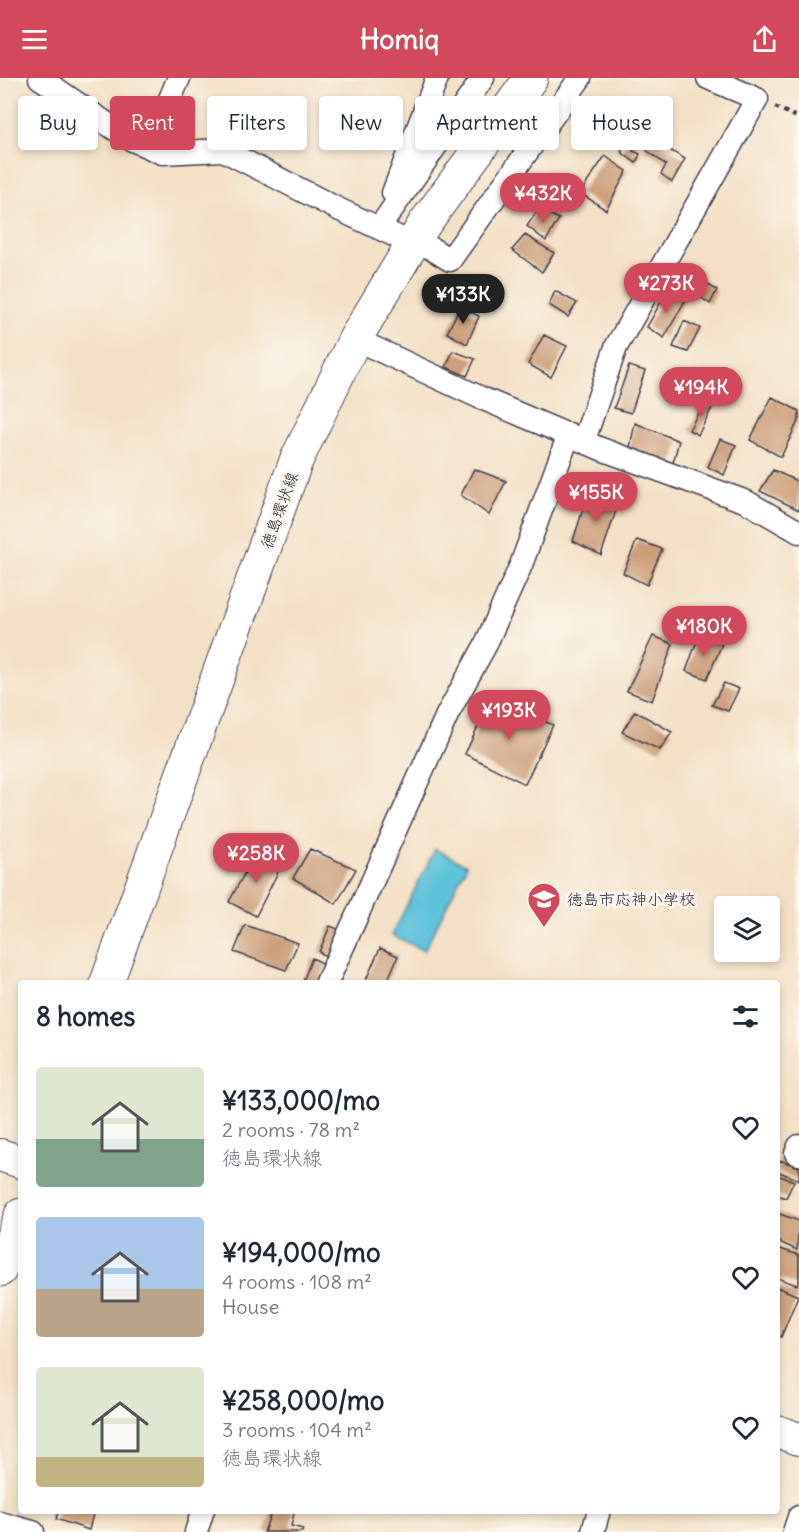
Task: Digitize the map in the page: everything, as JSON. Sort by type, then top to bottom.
[{"type":"main road","name":"徳島環状線","points":[[108,980],[296,461],[355,339],[425,223],[531,78]]},
{"type":"main road","points":[[0,1270],[18,1223]]},
{"type":"street","points":[[40,78],[110,126]]},
{"type":"street","points":[[171,96],[179,78]]},
{"type":"street","points":[[379,228],[437,78]]},
{"type":"street","points":[[379,228],[483,78]]},
{"type":"street","points":[[156,150],[162,153],[223,150],[379,228],[414,241],[450,260],[580,78]]},
{"type":"street","points":[[328,980],[448,713],[485,646],[522,565],[616,347],[758,99],[708,78]]},
{"type":"street","points":[[355,339],[479,397],[601,449],[747,502],[799,532]]},
{"type":"street","points":[[799,1146],[796,1153],[799,1154]]},
{"type":"street","points":[[0,1155],[18,1161]]},
{"type":"street","points":[[780,1432],[799,1439]]},
{"type":"street","points":[[196,1532],[202,1514]]},
{"type":"street","points":[[593,1532],[598,1514]]},
{"type":"street","points":[[794,1532],[799,1517]]},
{"type":"street","points":[[0,1523],[33,1532]]},
{"type":"water","points":[[435,849],[467,865],[424,951],[392,935]]},
{"type":"building","points":[[634,150],[640,154],[636,163],[621,152]]},
{"type":"building","points":[[647,150],[670,150],[685,159],[672,182],[661,174],[666,165]]},
{"type":"building","points":[[605,156],[627,171],[606,210],[580,193]]},
{"type":"building","points":[[539,208],[559,219],[546,241],[527,226]]},
{"type":"building","points":[[525,235],[554,253],[542,272],[512,250]]},
{"type":"building","points":[[702,281],[717,290],[710,304],[696,294]]},
{"type":"building","points":[[472,282],[486,287],[479,304],[465,297]]},
{"type":"building","points":[[555,291],[577,303],[568,317],[549,305]]},
{"type":"building","points":[[667,291],[686,299],[664,338],[647,327]]},
{"type":"building","points":[[460,307],[479,316],[467,344],[447,333]]},
{"type":"building","points":[[684,321],[700,328],[688,352],[673,347]]},
{"type":"building","points":[[544,335],[567,346],[551,377],[528,364]]},
{"type":"building","points":[[453,351],[475,359],[467,376],[446,367]]},
{"type":"building","points":[[629,366],[645,371],[631,413],[614,408]]},
{"type":"building","points":[[772,397],[799,411],[799,419],[781,457],[750,440]]},
{"type":"building","points":[[705,401],[714,404],[698,435],[689,430]]},
{"type":"building","points":[[635,423],[679,441],[673,463],[630,447]]},
{"type":"building","points":[[720,439],[736,445],[724,475],[708,467]]},
{"type":"building","points":[[474,469],[506,481],[489,515],[461,495]]},
{"type":"building","points":[[773,470],[799,482],[799,510],[760,491]]},
{"type":"building","points":[[588,493],[619,502],[601,555],[573,541]]},
{"type":"building","points":[[637,540],[662,549],[647,585],[623,573]]},
{"type":"building","points":[[699,635],[722,644],[707,679],[686,671]]},
{"type":"building","points":[[653,636],[673,644],[652,701],[627,691]]},
{"type":"building","points":[[724,683],[739,689],[728,711],[712,705]]},
{"type":"building","points":[[491,699],[553,725],[525,784],[465,754]]},
{"type":"building","points":[[635,711],[672,732],[660,750],[622,732]]},
{"type":"building","points":[[310,849],[356,869],[336,904],[293,878]]},
{"type":"building","points":[[255,854],[282,864],[256,916],[229,902]]},
{"type":"building","points":[[245,925],[298,943],[286,970],[234,952]]},
{"type":"building","points":[[330,926],[343,931],[331,959],[319,952]]},
{"type":"building","points":[[380,948],[398,956],[388,980],[366,980]]},
{"type":"building","points":[[312,958],[327,965],[319,980],[303,980]]},
{"type":"building","points":[[780,1160],[799,1167],[799,1180],[780,1172]]},
{"type":"building","points":[[780,1176],[794,1181],[786,1198],[780,1196]]},
{"type":"building","points":[[780,1214],[799,1221],[797,1250],[780,1242]]},
{"type":"building","points":[[780,1249],[799,1255],[797,1285],[780,1279]]},
{"type":"building","points":[[780,1288],[798,1296],[780,1337]]},
{"type":"building","points":[[58,1514],[93,1514],[89,1530],[56,1519]]},
{"type":"building","points":[[271,1514],[294,1514],[291,1526],[303,1529],[302,1532],[264,1532]]},
{"type":"place","name":"徳島市応神小学校","points":[[544,928]]}]
